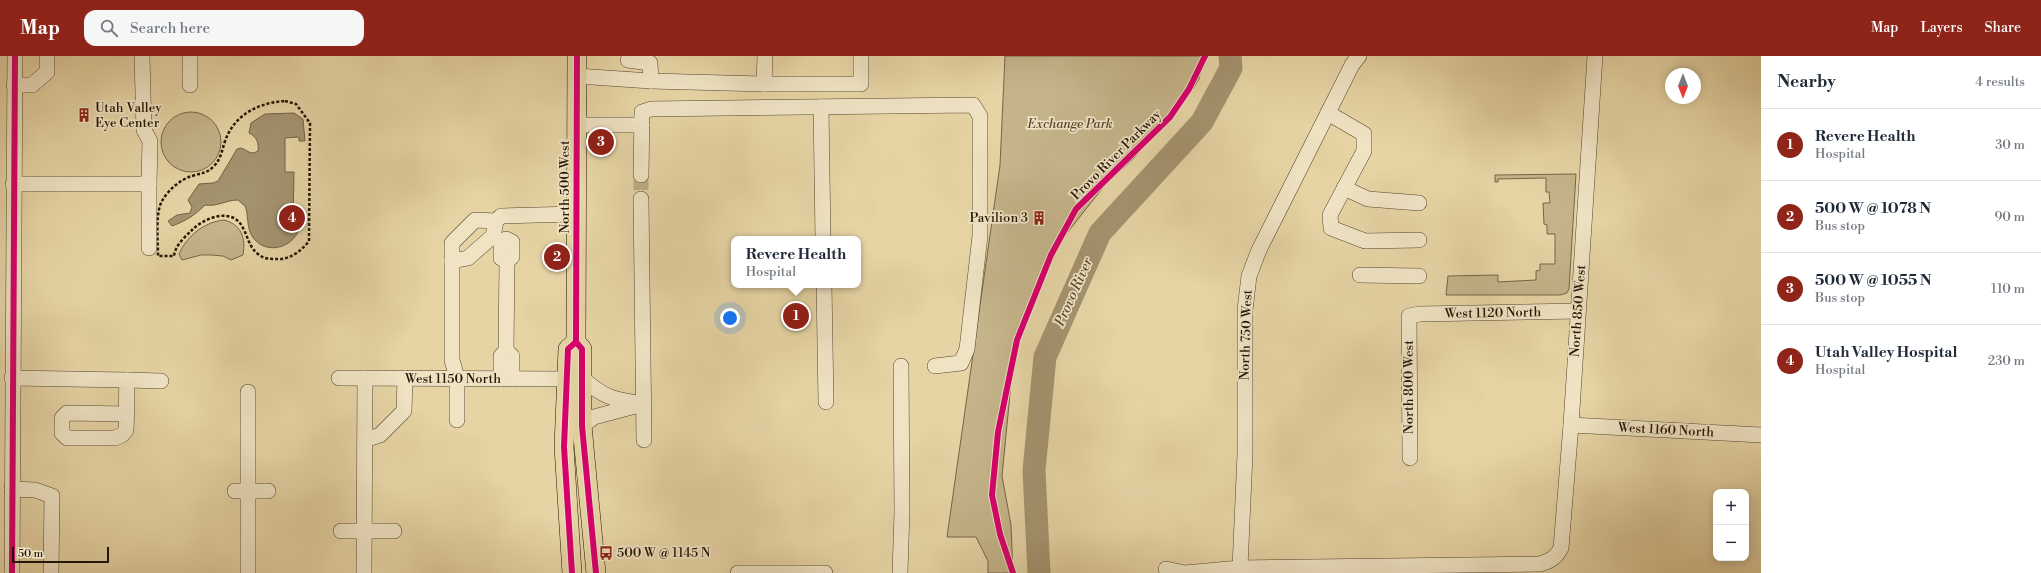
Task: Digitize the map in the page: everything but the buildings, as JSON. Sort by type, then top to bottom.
[{"type":"main road","name":"North 500 West","points":[[577,56],[575,214],[576,342],[568,349],[575,379],[582,426],[596,573]]},
{"type":"main road","name":"North 500 West","points":[[572,573],[564,447],[575,379]]},
{"type":"street","points":[[12,573],[6,552],[12,489],[6,464],[6,395],[12,378],[15,56]]},
{"type":"street","points":[[14,85],[32,85],[47,72],[47,56]]},
{"type":"street","points":[[142,56],[144,130],[150,141],[149,184],[154,252]]},
{"type":"street","points":[[190,56],[190,85]]},
{"type":"street","points":[[764,84],[765,56]]},
{"type":"street","points":[[577,76],[651,81],[764,84],[861,84],[861,56]]},
{"type":"street","name":"North 750 West","points":[[1238,570],[1246,454],[1244,310],[1249,276],[1259,250],[1352,66],[1359,56]]},
{"type":"street","name":"North 850 West","points":[[1480,569],[1540,564],[1554,558],[1561,548],[1572,425],[1595,56]]},
{"type":"street","points":[[627,80],[628,58],[650,63],[651,81]]},
{"type":"street","points":[[642,175],[642,112],[651,109],[973,106],[980,116],[980,236],[967,349],[961,363],[936,366]]},
{"type":"street","points":[[821,107],[823,236]]},
{"type":"street","points":[[1328,113],[1364,134],[1364,151],[1330,215],[1331,228],[1365,241],[1419,240]]},
{"type":"street","points":[[576,125],[642,125]]},
{"type":"street","points":[[13,184],[149,184]]},
{"type":"street","points":[[1344,188],[1368,199],[1419,203]]},
{"type":"street","points":[[642,199],[644,440]]},
{"type":"street","points":[[457,420],[457,378],[452,360],[452,243],[475,220],[575,214]]},
{"type":"street","points":[[501,218],[506,239],[501,242],[501,258],[507,261],[506,351],[501,356],[506,379]]},
{"type":"street","points":[[452,261],[468,258],[493,236],[501,218]]},
{"type":"street","points":[[1360,275],[1419,276]]},
{"type":"street","points":[[824,288],[826,402]]},
{"type":"street","name":"West 1120 North","points":[[1409,316],[1420,314],[1578,311]]},
{"type":"street","name":"North 800 West","points":[[1409,316],[1410,458]]},
{"type":"street","points":[[900,573],[902,512],[901,366]]},
{"type":"street","points":[[12,378],[161,381]]},
{"type":"street","name":"West 1150 North","points":[[339,378],[575,379]]},
{"type":"street","points":[[364,573],[365,378]]},
{"type":"street","points":[[365,440],[374,439],[380,435],[404,411],[405,378]]},
{"type":"street","points":[[575,379],[598,393],[612,398],[643,404]]},
{"type":"street","points":[[127,380],[127,414]]},
{"type":"street","points":[[248,392],[241,491],[248,573]]},
{"type":"street","points":[[582,426],[594,417],[643,404]]},
{"type":"street","name":"West 1160 North","points":[[1572,425],[1761,435]]},
{"type":"street","points":[[12,489],[36,490],[52,496],[51,573]]},
{"type":"street","points":[[241,491],[268,491]]},
{"type":"street","points":[[341,531],[394,531]]},
{"type":"street","points":[[1166,569],[1185,573],[1238,570],[1480,569]]},
{"type":"street","points":[[738,573],[825,573]]},
{"type":"path","points":[[284,100],[296,104],[310,123],[309,241],[304,248],[284,258],[270,259],[259,256],[252,248],[243,226],[236,219],[226,216],[216,216],[196,226],[174,251],[174,256],[154,252],[159,207],[174,188],[180,182],[191,176],[205,173],[215,166],[234,126],[251,109],[267,102],[284,100]]},
{"type":"green space","name":"Exchange Park","points":[[1005,56],[1204,56],[1199,79],[1193,89],[1134,158],[1105,185],[1067,233],[1049,260],[1016,333],[1002,476],[1011,525],[1013,573],[988,573],[988,561],[976,537],[947,537],[1000,165]]},
{"type":"green space","points":[[185,112],[197,112],[208,117],[216,125],[221,136],[219,154],[208,167],[197,172],[185,172],[174,167],[166,159],[161,148],[161,136],[166,125],[174,117]]},
{"type":"green space","points":[[1576,174],[1569,289],[1567,293],[1560,295],[1446,295],[1448,276],[1498,275],[1498,282],[1536,280],[1536,271],[1540,270],[1540,264],[1555,264],[1555,234],[1547,234],[1547,225],[1544,224],[1543,203],[1550,203],[1549,192],[1546,192],[1546,178],[1498,179],[1498,182],[1495,182],[1495,175]]},
{"type":"green space","points":[[224,220],[235,225],[241,233],[244,243],[243,255],[231,260],[223,256],[201,255],[182,260],[179,254],[182,247],[191,236],[203,227],[217,221]]},
{"type":"shaded area","points":[[294,113],[303,119],[305,141],[299,141],[299,137],[285,138],[285,172],[294,172],[293,224],[300,224],[298,232],[293,239],[280,247],[272,248],[258,242],[250,232],[245,206],[238,200],[214,205],[205,205],[198,212],[182,222],[172,226],[168,221],[177,215],[190,213],[192,207],[188,200],[199,184],[218,181],[237,149],[241,148],[251,153],[258,151],[257,140],[249,133],[251,123],[265,114]]},
{"type":"waterway","name":"Provo River","points":[[1039,573],[1034,470],[1045,357],[1100,233],[1202,122],[1231,68],[1230,56]]},
{"type":"tunnel","points":[[641,175],[641,199]]},
{"type":"cycle path","points":[[12,573],[15,56]]},
{"type":"cycle path","points":[[577,56],[576,342],[582,349],[582,426],[596,573]]},
{"type":"cycle path","name":"Provo River Parkway","points":[[1013,573],[1000,534],[992,495],[998,432],[1017,340],[1051,255],[1076,209],[1170,117],[1189,89],[1205,56]]},
{"type":"cycle path","points":[[572,573],[564,447],[568,349],[576,342]]},
{"type":"place","name":"Utah Valley Eye Center","points":[[84,115]]},
{"type":"place","name":"500 W @ 1055 N","points":[[601,142]]},
{"type":"place","name":"Utah Valley Hospital","points":[[292,218]]},
{"type":"place","name":"Pavilion 3","points":[[1039,218]]},
{"type":"place","name":"500 W @ 1078 N","points":[[557,257]]},
{"type":"place","name":"Revere Health","points":[[796,316]]},
{"type":"place","name":"500 W @ 1145 N","points":[[606,553]]}]
